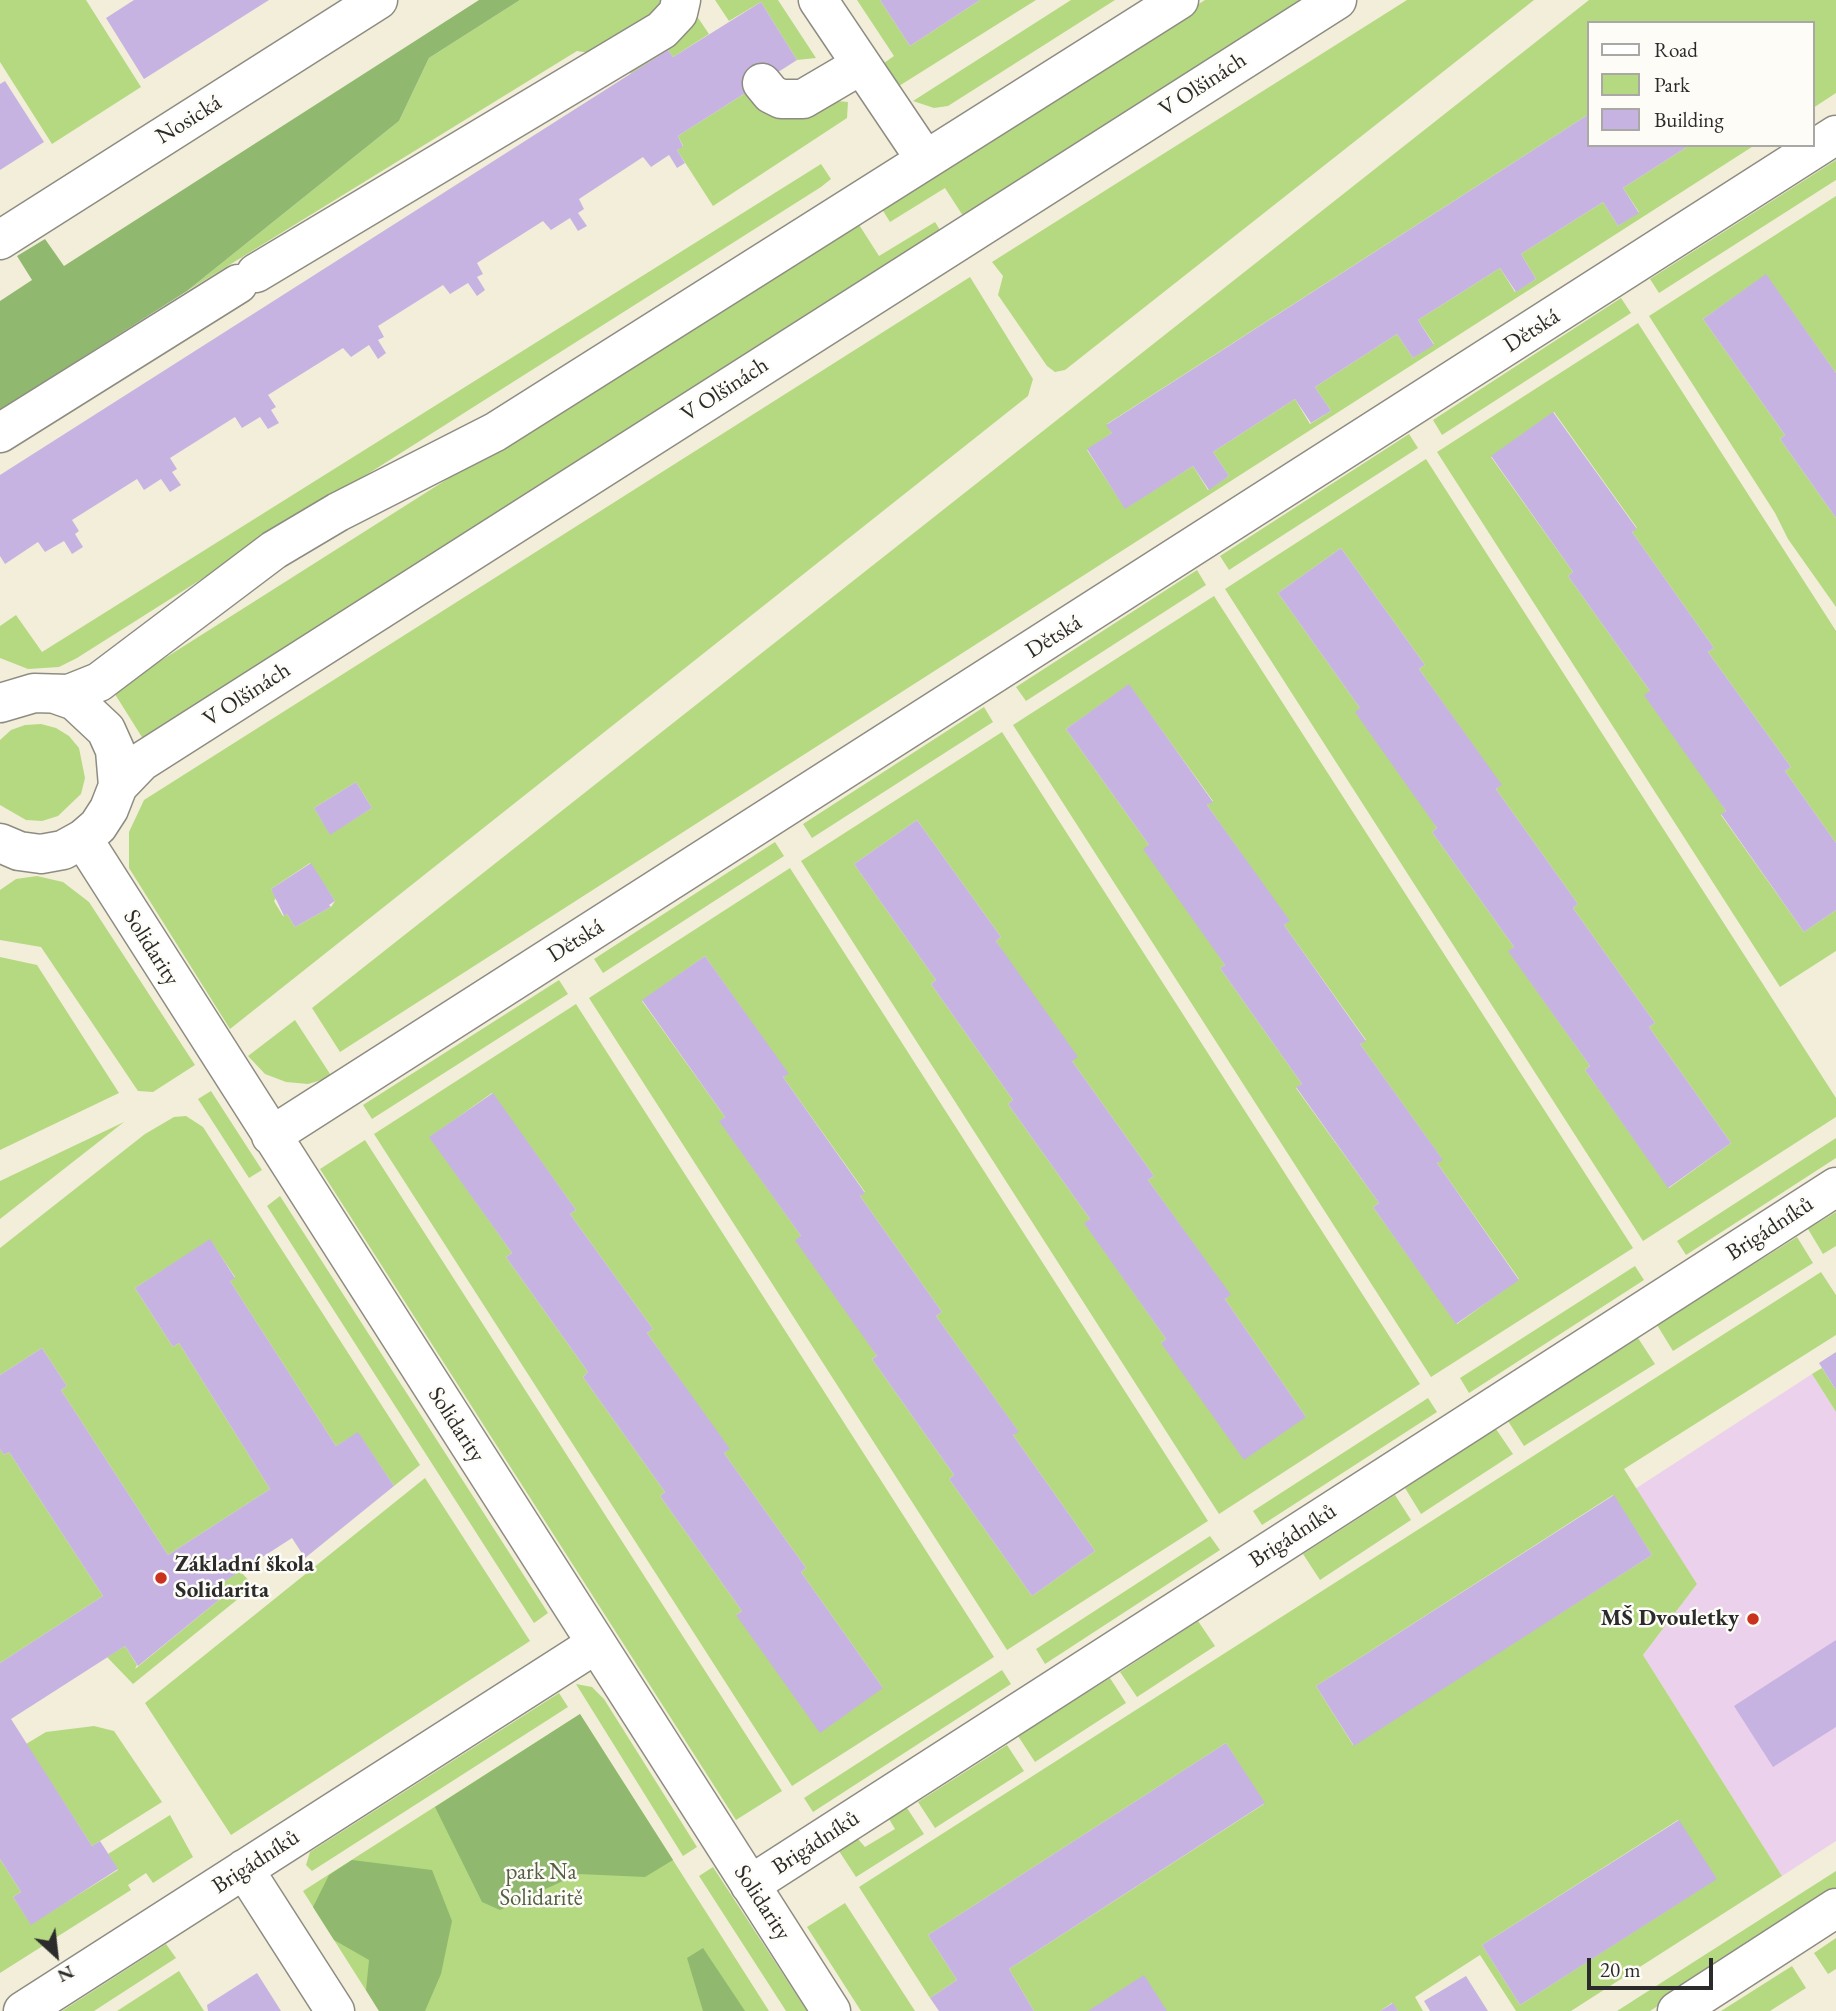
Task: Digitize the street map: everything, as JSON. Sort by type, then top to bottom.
[{"type":"street","name":"Nosická","points":[[0,240],[378,0]]},
{"type":"street","points":[[0,433],[247,278],[662,30],[678,13],[681,0]]},
{"type":"street","points":[[818,0],[925,159]]},
{"type":"street","points":[[0,703],[34,693],[69,694],[99,682],[274,550],[338,512],[495,432],[1179,0]]},
{"type":"street","name":"V Olšinách","points":[[6,850],[52,852],[83,839],[98,826],[109,809],[118,786],[141,762],[1336,0]]},
{"type":"street","points":[[762,82],[771,94],[781,99],[803,99],[861,65]]},
{"type":"street","name":"Dětská","points":[[271,1136],[1836,135]]},
{"type":"street","name":"V Olšinách","points":[[55,694],[75,701],[106,730],[115,750],[118,786]]},
{"type":"street","name":"Solidarity","points":[[83,839],[831,2011]]},
{"type":"street","name":"Brigádníků","points":[[750,1885],[1836,1187]]},
{"type":"street","name":"Brigádníků","points":[[23,2011],[596,1644]]},
{"type":"street","points":[[244,1870],[335,2011]]},
{"type":"street","points":[[1677,2011],[1836,1908]]},
{"type":"shaded area","name":"MŠ Dvouletky","points":[[1812,1374],[1836,1412],[1836,1841],[1782,1876],[1643,1655],[1697,1584],[1635,1489]]},
{"type":"green space","points":[[0,0],[86,0],[141,87],[52,144],[0,62]]},
{"type":"green space","points":[[479,0],[520,0],[429,58],[399,121],[187,291],[0,410],[0,301],[32,280],[17,256],[45,239],[64,266]]},
{"type":"green space","points":[[520,0],[663,0],[657,10],[603,55],[577,51],[187,291],[399,121],[429,58]]},
{"type":"green space","points":[[715,0],[778,0],[816,58],[797,60],[761,2],[729,21]]},
{"type":"green space","points":[[857,0],[880,0],[910,46],[980,0],[1036,0],[899,86],[884,63],[894,56]]},
{"type":"green space","points":[[1071,0],[1115,0],[948,106],[934,108],[913,101]]},
{"type":"green space","points":[[1205,0],[1316,0],[967,222],[945,188],[890,222],[880,206]]},
{"type":"green space","points":[[1407,0],[1534,0],[1065,370],[1055,372],[1047,366],[998,295],[1003,276],[992,262]]},
{"type":"green space","points":[[1589,0],[1836,0],[1836,93],[1815,107],[1815,21],[1588,21],[1588,115],[1107,424],[1112,433],[1087,450],[1125,508],[1193,466],[1208,490],[1229,476],[1213,452],[1295,399],[1310,424],[1331,411],[1315,387],[1397,334],[1413,358],[1434,344],[1418,320],[1500,268],[1515,292],[1536,279],[1521,254],[1603,202],[1618,226],[1639,212],[1623,188],[1687,147],[1752,147],[340,1052],[312,1008]]},
{"type":"green space","points":[[690,6],[709,34],[673,57],[668,50],[631,74],[625,65]]},
{"type":"green space","points":[[747,92],[848,102],[847,118],[713,206],[677,150],[683,146],[678,136]]},
{"type":"green space","points":[[1836,160],[1836,180],[1659,293],[1650,279]]},
{"type":"green space","points":[[821,164],[831,179],[821,187],[77,658],[59,667],[28,669],[0,658],[0,626],[16,615],[42,652]]},
{"type":"green space","points":[[1836,196],[1836,373],[1766,275],[1703,319],[1785,435],[1780,439],[1836,518],[1836,607],[1788,539],[1775,513],[1649,316]]},
{"type":"green space","points":[[856,220],[879,256],[935,222],[944,236],[145,742],[113,691]]},
{"type":"green space","points":[[970,277],[1033,379],[1028,396],[230,1029],[129,868],[129,832],[144,800]],"holes":[[[356,782],[372,808],[330,834],[314,808]],[[310,863],[335,901],[331,907],[295,927],[287,914],[283,916],[274,901],[276,898],[271,889]]]},
{"type":"green space","points":[[1621,298],[1631,313],[1442,435],[1433,420]]},
{"type":"green space","points":[[1638,323],[1836,631],[1836,843],[1785,771],[1791,767],[1708,652],[1714,648],[1632,532],[1637,528],[1554,412],[1491,457],[1573,572],[1568,576],[1650,691],[1726,811],[1721,815],[1804,932],[1836,910],[1836,951],[1780,987],[1437,452]]},
{"type":"green space","points":[[1409,434],[1418,448],[1229,570],[1220,556]]},
{"type":"green space","points":[[1426,459],[1836,1098],[1836,1117],[1643,1241],[1225,589]],"holes":[[[1341,548],[1425,665],[1419,669],[1501,785],[1496,789],[1578,904],[1573,908],[1655,1023],[1649,1027],[1731,1143],[1669,1188],[1585,1070],[1590,1066],[1509,951],[1514,947],[1432,832],[1437,828],[1360,708],[1278,593]]]},
{"type":"green space","points":[[1197,570],[1206,585],[1026,701],[1016,687]]},
{"type":"green space","points":[[1214,596],[1633,1248],[1431,1377],[1013,725]],"holes":[[[1129,685],[1213,801],[1207,805],[1289,921],[1284,925],[1366,1040],[1360,1044],[1442,1159],[1437,1163],[1519,1279],[1457,1324],[1373,1207],[1379,1203],[1296,1088],[1302,1084],[1220,968],[1225,965],[1149,845],[1066,729]]]},
{"type":"green space","points":[[984,707],[993,722],[812,838],[803,824]]},
{"type":"green space","points":[[41,724],[56,728],[69,736],[79,748],[85,778],[81,794],[58,816],[42,821],[26,820],[0,805],[0,740],[11,730],[25,725]]},
{"type":"green space","points":[[1002,732],[1420,1384],[1219,1514],[801,861]],"holes":[[[917,820],[1001,937],[996,941],[1072,1061],[1154,1176],[1148,1180],[1230,1295],[1225,1299],[1306,1417],[1161,1343],[1166,1339],[1085,1223],[1090,1219],[1008,1104],[1013,1100],[931,984],[936,980],[854,864]]]},
{"type":"green space","points":[[775,842],[784,856],[603,973],[594,959]]},
{"type":"green space","points":[[790,868],[1208,1521],[1007,1650],[589,998]],"holes":[[[705,956],[788,1074],[783,1077],[865,1192],[860,1196],[942,1312],[936,1316],[1018,1431],[1013,1435],[1095,1551],[1032,1596],[949,1479],[954,1475],[872,1359],[877,1356],[801,1236],[720,1121],[725,1117],[642,1001]]]},
{"type":"green space","points":[[37,876],[63,882],[89,902],[195,1065],[153,1092],[138,1091],[41,947],[0,940],[0,890],[16,879]]},
{"type":"green space","points":[[0,957],[37,965],[119,1093],[0,1150]]},
{"type":"green space","points":[[559,980],[568,994],[372,1119],[363,1105]]},
{"type":"green space","points":[[576,1004],[994,1657],[792,1786],[374,1134]],"holes":[[[492,1093],[576,1210],[570,1214],[653,1329],[647,1333],[729,1449],[724,1453],[806,1568],[801,1572],[883,1688],[736,1615],[742,1611],[660,1496],[665,1492],[583,1377],[588,1372],[506,1257],[512,1253],[430,1137]]]},
{"type":"green space","points":[[295,1020],[332,1077],[308,1084],[286,1082],[265,1074],[248,1056]]},
{"type":"green space","points":[[211,1091],[262,1170],[249,1178],[198,1099]]},
{"type":"green space","points":[[186,1116],[203,1127],[420,1465],[394,1486],[358,1433],[336,1446],[230,1281],[235,1277],[210,1240],[135,1288],[173,1347],[179,1343],[270,1489],[168,1555],[61,1390],[67,1386],[42,1348],[0,1375],[0,1248],[145,1134],[174,1117]]},
{"type":"green space","points":[[124,1122],[0,1219],[0,1181]]},
{"type":"green space","points":[[1836,1138],[1836,1158],[1686,1255],[1677,1241]]},
{"type":"green space","points":[[365,1140],[782,1791],[736,1820],[320,1169]]},
{"type":"green space","points":[[280,1196],[548,1613],[534,1623],[267,1206]]},
{"type":"green space","points":[[1836,1212],[1836,1246],[1823,1254],[1808,1229]]},
{"type":"green space","points":[[1797,1237],[1813,1263],[1673,1351],[1657,1325]]},
{"type":"green space","points":[[1635,1266],[1644,1280],[1469,1393],[1460,1378]]},
{"type":"green space","points":[[1821,1272],[1836,1295],[1836,1335],[1624,1469],[1697,1584],[1643,1655],[1782,1876],[1571,2011],[1516,2011],[1480,1955],[1415,1997],[1423,2011],[1398,2011],[1392,2003],[1380,2011],[1034,2011],[1009,1969],[1264,1804],[1226,1743],[928,1935],[957,1980],[930,1998],[859,1887]],"holes":[[[1613,1495],[1652,1555],[1353,1745],[1316,1686]],[[1678,1820],[1716,1879],[1520,2005],[1482,1945]]]},
{"type":"green space","points":[[1638,1338],[1655,1364],[1524,1446],[1508,1421]]},
{"type":"green space","points":[[1822,1368],[1836,1390],[1836,1412],[1812,1374]]},
{"type":"green space","points":[[1428,1398],[1437,1412],[1262,1525],[1253,1511]]},
{"type":"green space","points":[[1496,1429],[1513,1454],[1421,1514],[1405,1488]]},
{"type":"green space","points":[[0,1449],[4,1455],[9,1452],[103,1596],[0,1663]]},
{"type":"green space","points":[[425,1478],[530,1641],[231,1835],[145,1703]]},
{"type":"green space","points":[[1395,1495],[1411,1520],[1320,1580],[1303,1554]]},
{"type":"green space","points":[[1210,1536],[1220,1550],[1045,1664],[1036,1649]]},
{"type":"green space","points":[[240,1571],[254,1586],[133,1684],[107,1657],[125,1646],[137,1665],[135,1669],[225,1595],[219,1585]]},
{"type":"green space","points":[[1198,1621],[1215,1646],[1137,1697],[1120,1672]]},
{"type":"green space","points":[[1002,1670],[1011,1684],[813,1812],[804,1798]]},
{"type":"green space","points":[[1110,1678],[1126,1703],[1035,1762],[1018,1736]]},
{"type":"green space","points":[[576,1684],[592,1687],[604,1699],[697,1847],[683,1856]]},
{"type":"green space","points":[[559,1693],[568,1707],[312,1871],[306,1865],[310,1852]]},
{"type":"green space","name":"park Na Solidaritě","points":[[580,1714],[769,2011],[379,2011],[303,1891]]},
{"type":"green space","points":[[580,1714],[673,1860],[645,1877],[578,1874],[500,1910],[482,1902],[435,1807]]},
{"type":"green space","points":[[94,1726],[114,1731],[162,1802],[92,1846],[26,1744],[46,1732]]},
{"type":"green space","points":[[1007,1745],[1024,1771],[935,1828],[918,1802]]},
{"type":"green space","points":[[907,1808],[924,1834],[856,1877],[839,1851],[858,1839],[865,1847],[895,1829],[889,1819]]},
{"type":"green space","points":[[170,1815],[193,1857],[153,1883],[146,1873],[128,1885],[131,1890],[0,1973],[0,1859],[21,1892],[13,1897],[31,1924],[118,1870],[108,1854]]},
{"type":"green space","points":[[352,1860],[432,1870],[452,1921],[441,1974],[425,2011],[379,2011],[366,1990],[369,1960],[334,1940],[313,1907],[329,1875]]},
{"type":"green space","points":[[713,1867],[807,2011],[786,2011],[699,1876]]},
{"type":"green space","points":[[1836,1871],[1836,1892],[1650,2011],[1617,2011]]},
{"type":"green space","points":[[845,1903],[915,2011],[861,2011],[807,1927]]},
{"type":"green space","points":[[1836,1938],[1836,1969],[1828,1974],[1814,1953]]},
{"type":"green space","points":[[166,1944],[176,1958],[94,2011],[62,2011]]},
{"type":"green space","points":[[703,1948],[745,2011],[703,2011],[687,1958]]},
{"type":"green space","points":[[1792,1966],[1806,1988],[1770,2011],[1721,2011]]},
{"type":"green space","points":[[179,1971],[204,2011],[117,2011]]},
{"type":"building","points":[[134,0],[269,0],[144,79],[106,18]]},
{"type":"building","points":[[880,0],[980,0],[910,46]]},
{"type":"building","points":[[761,2],[797,60],[678,136],[683,147],[677,150],[685,163],[677,168],[669,155],[651,167],[643,157],[579,199],[584,209],[578,213],[587,226],[578,231],[570,218],[551,230],[543,221],[477,263],[483,274],[477,277],[485,290],[477,296],[468,283],[450,294],[443,285],[378,326],[384,337],[378,340],[386,353],[378,359],[369,345],[351,357],[343,348],[268,395],[276,407],[271,410],[279,423],[268,429],[260,417],[242,428],[235,417],[170,458],[177,469],[172,472],[181,485],[170,492],[161,479],[144,490],[137,479],[72,520],[79,531],[75,534],[83,547],[72,554],[64,541],[45,552],[38,542],[5,564],[0,556],[0,475],[668,50],[673,57]]},
{"type":"building","points":[[5,81],[44,142],[0,170],[0,84]]},
{"type":"building","points":[[1588,115],[1588,147],[1687,147],[1623,188],[1639,213],[1618,226],[1603,202],[1521,254],[1536,279],[1516,292],[1500,268],[1418,320],[1434,345],[1413,358],[1397,334],[1315,387],[1331,411],[1311,423],[1295,399],[1213,452],[1229,476],[1209,490],[1193,466],[1125,509],[1087,449],[1112,433],[1106,425]]},
{"type":"building","points":[[1766,274],[1836,373],[1836,518],[1780,439],[1785,435],[1703,319]]},
{"type":"building","points":[[1553,412],[1637,529],[1632,532],[1714,648],[1708,652],[1791,767],[1785,771],[1836,843],[1836,910],[1804,932],[1721,814],[1726,811],[1644,695],[1650,691],[1568,576],[1573,572],[1491,456]]},
{"type":"building","points":[[1341,548],[1425,665],[1419,669],[1502,785],[1496,789],[1578,904],[1573,908],[1655,1023],[1649,1027],[1731,1143],[1668,1188],[1585,1070],[1590,1066],[1508,951],[1514,947],[1432,832],[1437,828],[1355,712],[1360,708],[1278,593]]},
{"type":"building","points":[[1129,684],[1213,802],[1207,805],[1290,921],[1284,925],[1366,1041],[1360,1044],[1443,1160],[1437,1163],[1519,1280],[1456,1324],[1373,1207],[1379,1203],[1296,1087],[1302,1084],[1220,968],[1225,965],[1143,849],[1149,845],[1066,729]]},
{"type":"building","points":[[356,782],[372,808],[330,835],[314,808]]},
{"type":"building","points":[[917,820],[1001,937],[996,941],[1078,1057],[1072,1061],[1154,1176],[1148,1180],[1231,1295],[1225,1299],[1306,1417],[1244,1460],[1161,1343],[1166,1339],[1084,1223],[1090,1219],[1008,1104],[1013,1100],[931,984],[936,980],[854,864]]},
{"type":"building","points":[[311,863],[335,901],[329,905],[331,907],[295,927],[287,914],[284,916],[271,889]]},
{"type":"building","points":[[705,956],[789,1074],[783,1077],[865,1193],[860,1196],[942,1312],[936,1316],[1019,1432],[1013,1435],[1095,1551],[1032,1596],[949,1479],[954,1475],[872,1359],[877,1356],[795,1240],[801,1236],[719,1121],[725,1117],[642,1000]]},
{"type":"building","points":[[493,1093],[576,1210],[570,1214],[653,1329],[647,1333],[730,1449],[724,1453],[806,1568],[801,1572],[883,1688],[820,1733],[736,1615],[742,1611],[660,1496],[665,1492],[583,1377],[588,1372],[506,1257],[512,1253],[429,1137]]},
{"type":"building","name":"Základní škola Solidarita","points":[[210,1239],[235,1278],[230,1281],[336,1446],[358,1432],[394,1486],[305,1558],[292,1538],[219,1585],[225,1595],[138,1666],[125,1646],[11,1719],[92,1846],[100,1841],[118,1869],[31,1925],[13,1897],[21,1892],[0,1859],[0,1663],[103,1596],[9,1452],[4,1455],[0,1449],[0,1375],[42,1348],[67,1386],[61,1390],[168,1555],[270,1489],[179,1343],[173,1347],[135,1288]]},
{"type":"building","points":[[1836,1352],[1836,1390],[1819,1363]]},
{"type":"building","points":[[1614,1495],[1652,1555],[1354,1746],[1316,1686]]},
{"type":"building","points":[[1836,1640],[1836,1727],[1773,1767],[1734,1706]]},
{"type":"building","points":[[1226,1743],[1265,1803],[1009,1969],[1034,2011],[939,2011],[930,1998],[957,1980],[928,1935]]},
{"type":"building","points":[[1679,1820],[1717,1879],[1520,2005],[1482,1945]]},
{"type":"building","points":[[257,1973],[281,2011],[208,2011],[207,2005]]},
{"type":"building","points":[[1144,1975],[1167,2011],[1088,2011]]},
{"type":"building","points":[[1466,1976],[1488,2011],[1430,2011],[1424,2001]]},
{"type":"building","points":[[1393,2003],[1398,2011],[1380,2011]]},
{"type":"place","name":"Základní škola Solidarita","points":[[161,1578]]},
{"type":"place","name":"MŠ Dvouletky","points":[[1753,1619]]}]
